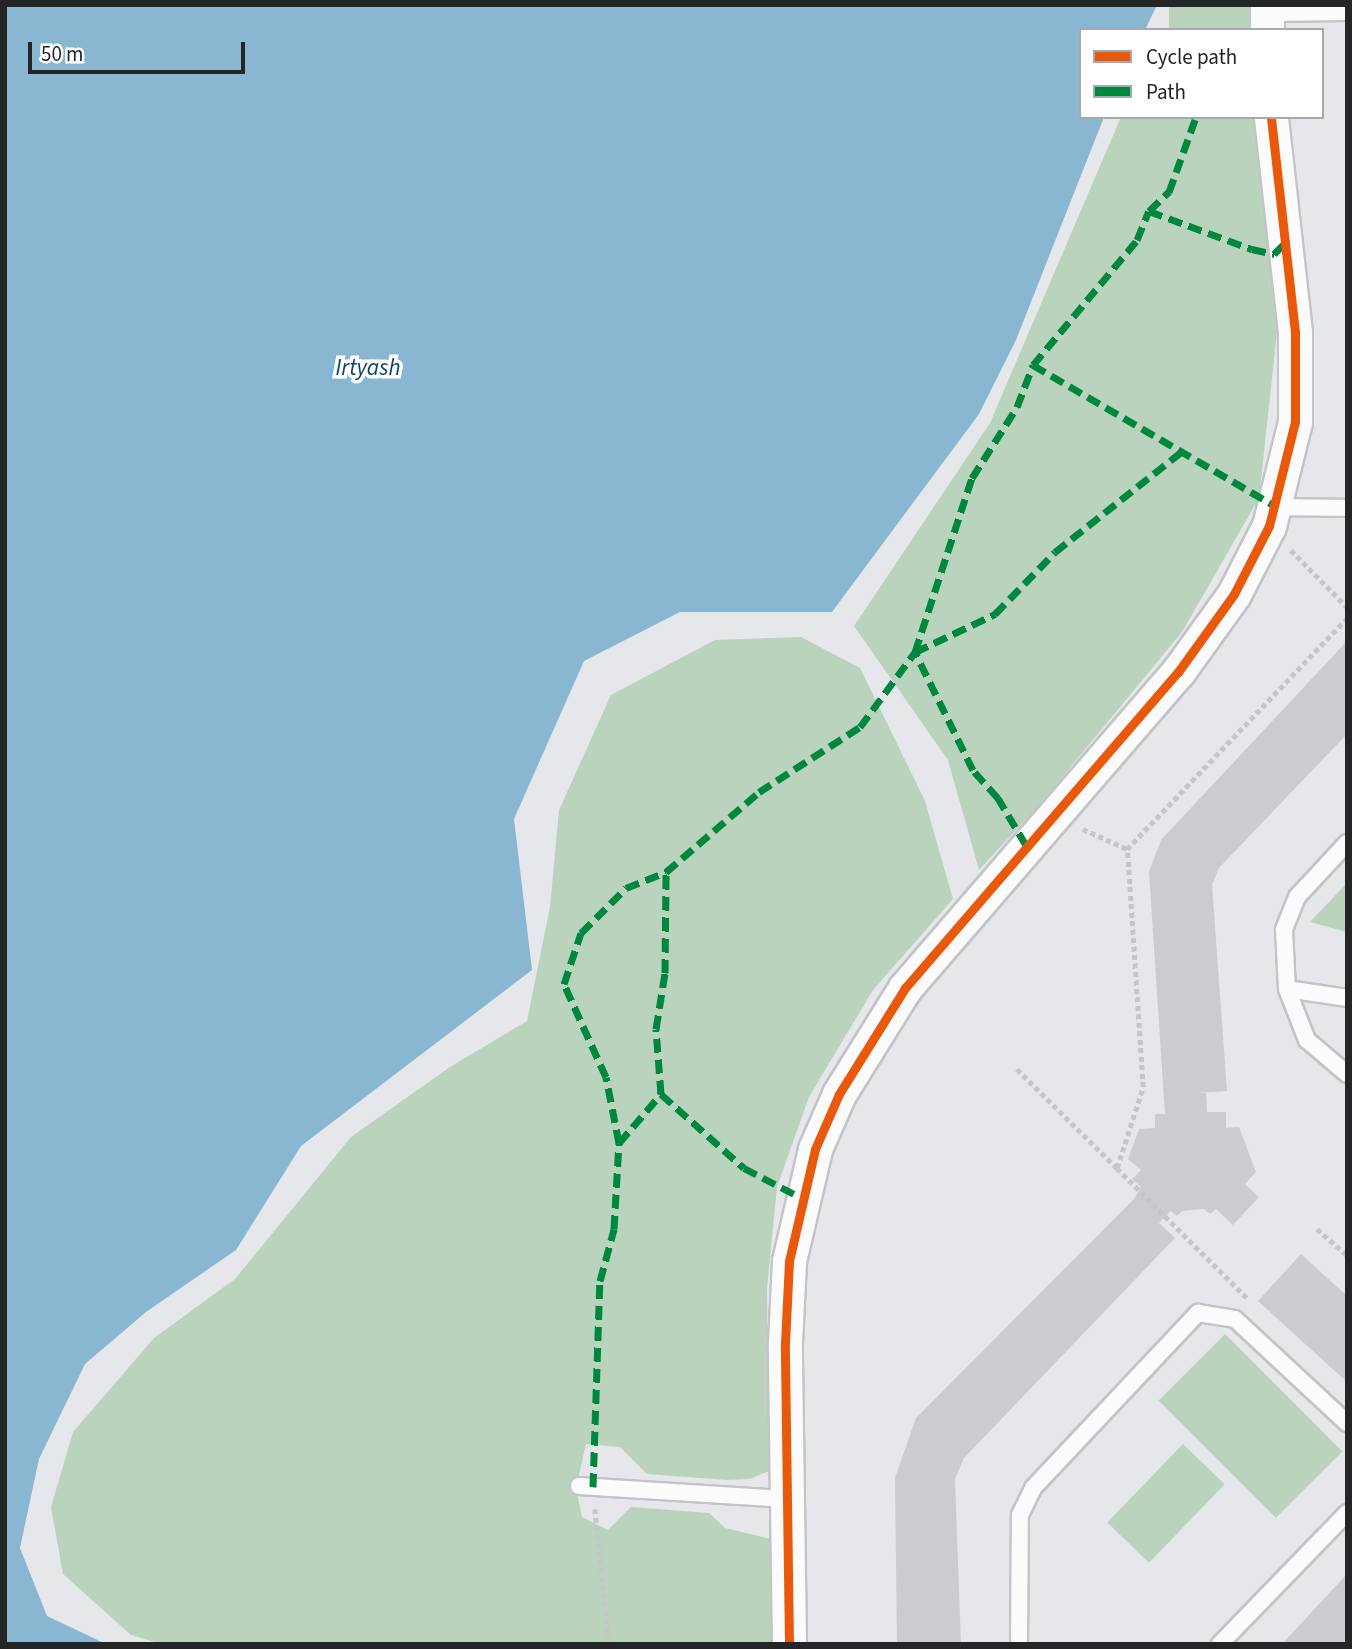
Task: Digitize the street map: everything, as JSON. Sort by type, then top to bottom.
[{"type":"street","points":[[789,1644],[789,1261],[815,1149],[845,1084],[905,988],[1055,816],[1209,631],[1273,517],[1295,422],[1295,332],[1271,119]]},
{"type":"lane","points":[[1267,16],[1347,12]]},
{"type":"lane","points":[[1273,517],[1347,508]]},
{"type":"lane","points":[[1347,843],[1297,897],[1284,930],[1287,989],[1307,1040],[1347,1074]]},
{"type":"lane","points":[[1287,989],[1347,998]]},
{"type":"lane","points":[[1019,1644],[1020,1515],[1032,1488],[1198,1313],[1235,1319],[1347,1423]]},
{"type":"lane","points":[[586,1486],[788,1499]]},
{"type":"lane","points":[[1220,1644],[1347,1513]]},
{"type":"path","points":[[1273,517],[1347,607]]},
{"type":"path","points":[[1117,1168],[1143,1087],[1127,849],[1347,618]]},
{"type":"path","points":[[1055,816],[1127,849]]},
{"type":"path","points":[[1017,1069],[1251,1301]]},
{"type":"path","points":[[1317,1229],[1347,1255]]},
{"type":"path","points":[[586,1486],[609,1644]]},
{"type":"green space","points":[[1169,5],[1258,5],[1258,28],[1169,28]]},
{"type":"green space","points":[[1120,119],[1263,119],[1279,314],[1259,498],[1182,632],[1040,804],[979,870],[948,760],[854,626],[990,423]]},
{"type":"green space","points":[[801,637],[860,668],[925,801],[953,899],[873,990],[809,1097],[777,1187],[767,1289],[769,1471],[750,1479],[727,1480],[647,1474],[620,1447],[586,1444],[576,1488],[582,1517],[608,1530],[631,1507],[709,1513],[725,1528],[771,1539],[777,1644],[161,1644],[131,1635],[63,1574],[51,1507],[73,1432],[154,1338],[235,1279],[351,1137],[450,1067],[527,1021],[550,907],[559,810],[611,695],[715,640]]},
{"type":"green space","points":[[1347,883],[1347,932],[1310,922]]},
{"type":"green space","points":[[1225,1334],[1342,1451],[1276,1518],[1159,1400]]},
{"type":"green space","points":[[1183,1444],[1225,1484],[1149,1563],[1107,1522]]},
{"type":"water","name":"Irtyash","points":[[5,5],[1157,5],[1146,28],[1079,28],[1079,119],[1103,119],[1016,340],[979,414],[832,612],[680,612],[584,661],[514,819],[532,970],[301,1146],[236,1250],[146,1312],[85,1364],[39,1459],[20,1548],[47,1616],[106,1644],[5,1644]]},
{"type":"building","points":[[1347,641],[1347,734],[1219,868],[1212,885],[1227,1091],[1195,1093],[1206,1093],[1207,1112],[1226,1112],[1226,1128],[1239,1127],[1256,1172],[1245,1184],[1259,1197],[1233,1225],[1216,1209],[1210,1214],[1204,1209],[1182,1211],[1177,1216],[1171,1211],[1159,1223],[1175,1238],[964,1458],[955,1479],[961,1644],[897,1644],[895,1478],[916,1418],[1134,1199],[1141,1187],[1132,1179],[1141,1170],[1128,1159],[1139,1129],[1155,1128],[1155,1114],[1165,1114],[1149,872],[1161,840]]},
{"type":"building","points":[[1301,1254],[1347,1296],[1347,1382],[1258,1301]]},
{"type":"building","points":[[1347,1574],[1347,1644],[1282,1644]]},
{"type":"marked path","points":[[1026,845],[998,798],[973,770],[915,652],[972,478],[1017,407],[1033,365],[1137,240],[1149,211],[1169,192],[1195,119]]},
{"type":"marked path","points":[[1149,211],[1252,249],[1274,254],[1283,245]]},
{"type":"marked path","points":[[1033,365],[1277,507]]},
{"type":"marked path","points":[[593,1487],[600,1281],[614,1229],[619,1143],[661,1094],[656,1029],[665,973],[666,872],[759,792],[860,727],[915,652],[995,614],[1055,552],[1181,452]]},
{"type":"marked path","points":[[619,1143],[606,1077],[564,984],[581,933],[626,888],[666,872]]},
{"type":"marked path","points":[[661,1094],[744,1168],[800,1197]]},
{"type":"cycle path","points":[[789,1644],[785,1343],[789,1261],[815,1149],[839,1094],[905,988],[1178,672],[1234,594],[1269,526],[1295,422],[1295,332],[1271,119]]}]
